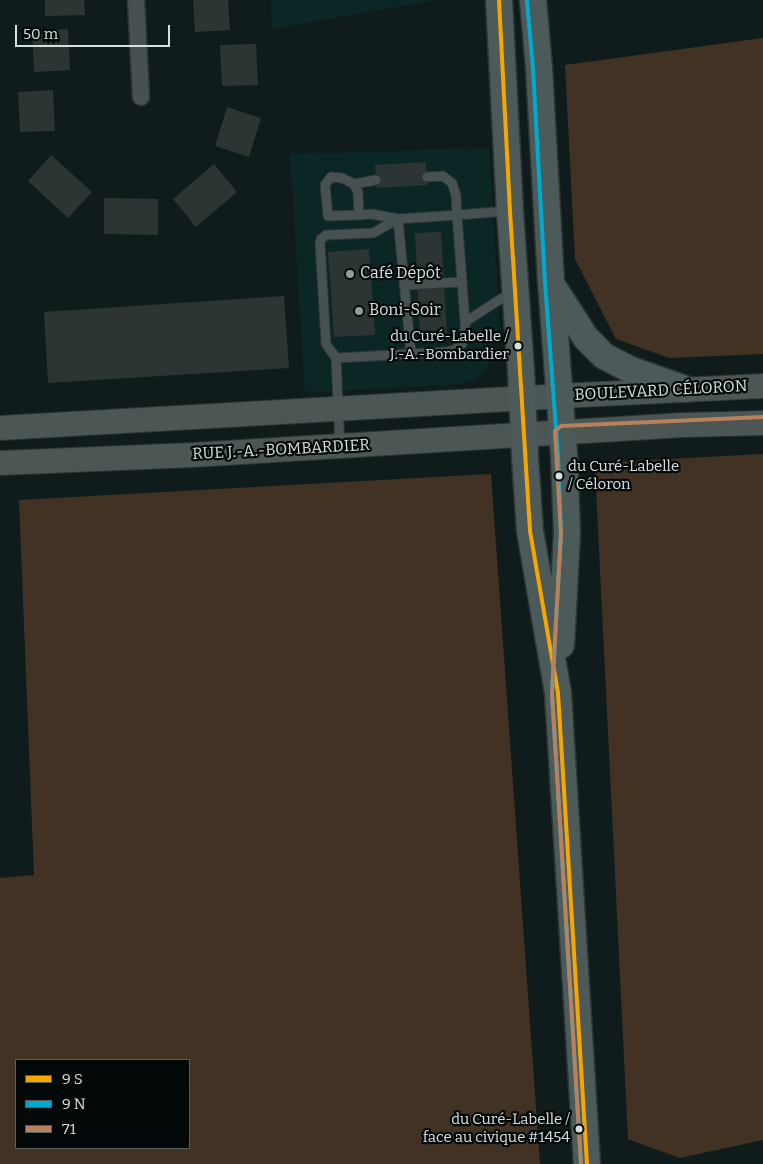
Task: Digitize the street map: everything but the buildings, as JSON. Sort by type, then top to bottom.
[{"type":"main road","points":[[499,0],[530,531],[558,693],[587,1164]]},
{"type":"main road","points":[[534,0],[567,533],[558,693]]},
{"type":"main road","points":[[551,282],[575,323],[586,338],[604,356],[631,370],[685,389]]},
{"type":"street","points":[[136,0],[141,97]]},
{"type":"street","name":"BOULEVARD CÉLORON","points":[[559,396],[763,386]]},
{"type":"street","points":[[0,428],[559,396]]},
{"type":"street","points":[[561,432],[698,424],[763,423]]},
{"type":"street","name":"RUE J.-A.-BOMBARDIER","points":[[0,463],[193,455],[561,432]]},
{"type":"lane","points":[[336,358],[454,350],[462,344],[465,335],[465,322],[456,195],[452,183],[443,176],[427,177]]},
{"type":"lane","points":[[359,214],[358,192],[354,184],[342,178],[331,177],[327,181],[328,216],[372,214],[398,219],[510,211]]},
{"type":"lane","points":[[354,184],[376,180]]},
{"type":"lane","points":[[398,219],[410,354]]},
{"type":"lane","points":[[340,446],[336,358],[326,344],[321,239],[326,235],[372,233],[398,219]]},
{"type":"lane","points":[[404,285],[462,282]]},
{"type":"lane","points":[[465,322],[515,289]]},
{"type":"shaded area","points":[[271,0],[437,0],[272,29]]},
{"type":"shaded area","points":[[763,38],[763,354],[669,358],[616,339],[575,259],[565,65]]},
{"type":"shaded area","points":[[489,148],[500,331],[491,332],[491,352],[498,353],[487,368],[476,379],[462,384],[305,393],[290,154]]},
{"type":"shaded area","points":[[763,454],[763,1140],[680,1158],[628,1139],[595,468],[613,462]]},
{"type":"shaded area","points":[[491,474],[540,1164],[0,1164],[0,878],[34,875],[19,500]]},
{"type":"transit line","points":[[499,0],[530,531],[558,693],[587,1164]]},
{"type":"transit line","points":[[527,1],[558,455],[561,533],[552,693],[581,1164]]},
{"type":"transit line","name":"71","points":[[581,1164],[552,693],[561,533],[555,431],[561,426],[763,417]]},
{"type":"place","name":"Café Dépôt","points":[[350,274]]},
{"type":"place","name":"Boni-Soir","points":[[359,311]]},
{"type":"place","name":"du Curé-Labelle / J.-A.-Bombardier","points":[[518,346]]},
{"type":"place","name":"du Curé-Labelle / Céloron","points":[[559,476]]},
{"type":"place","name":"du Curé-Labelle / face au civique #1454","points":[[579,1129]]}]
